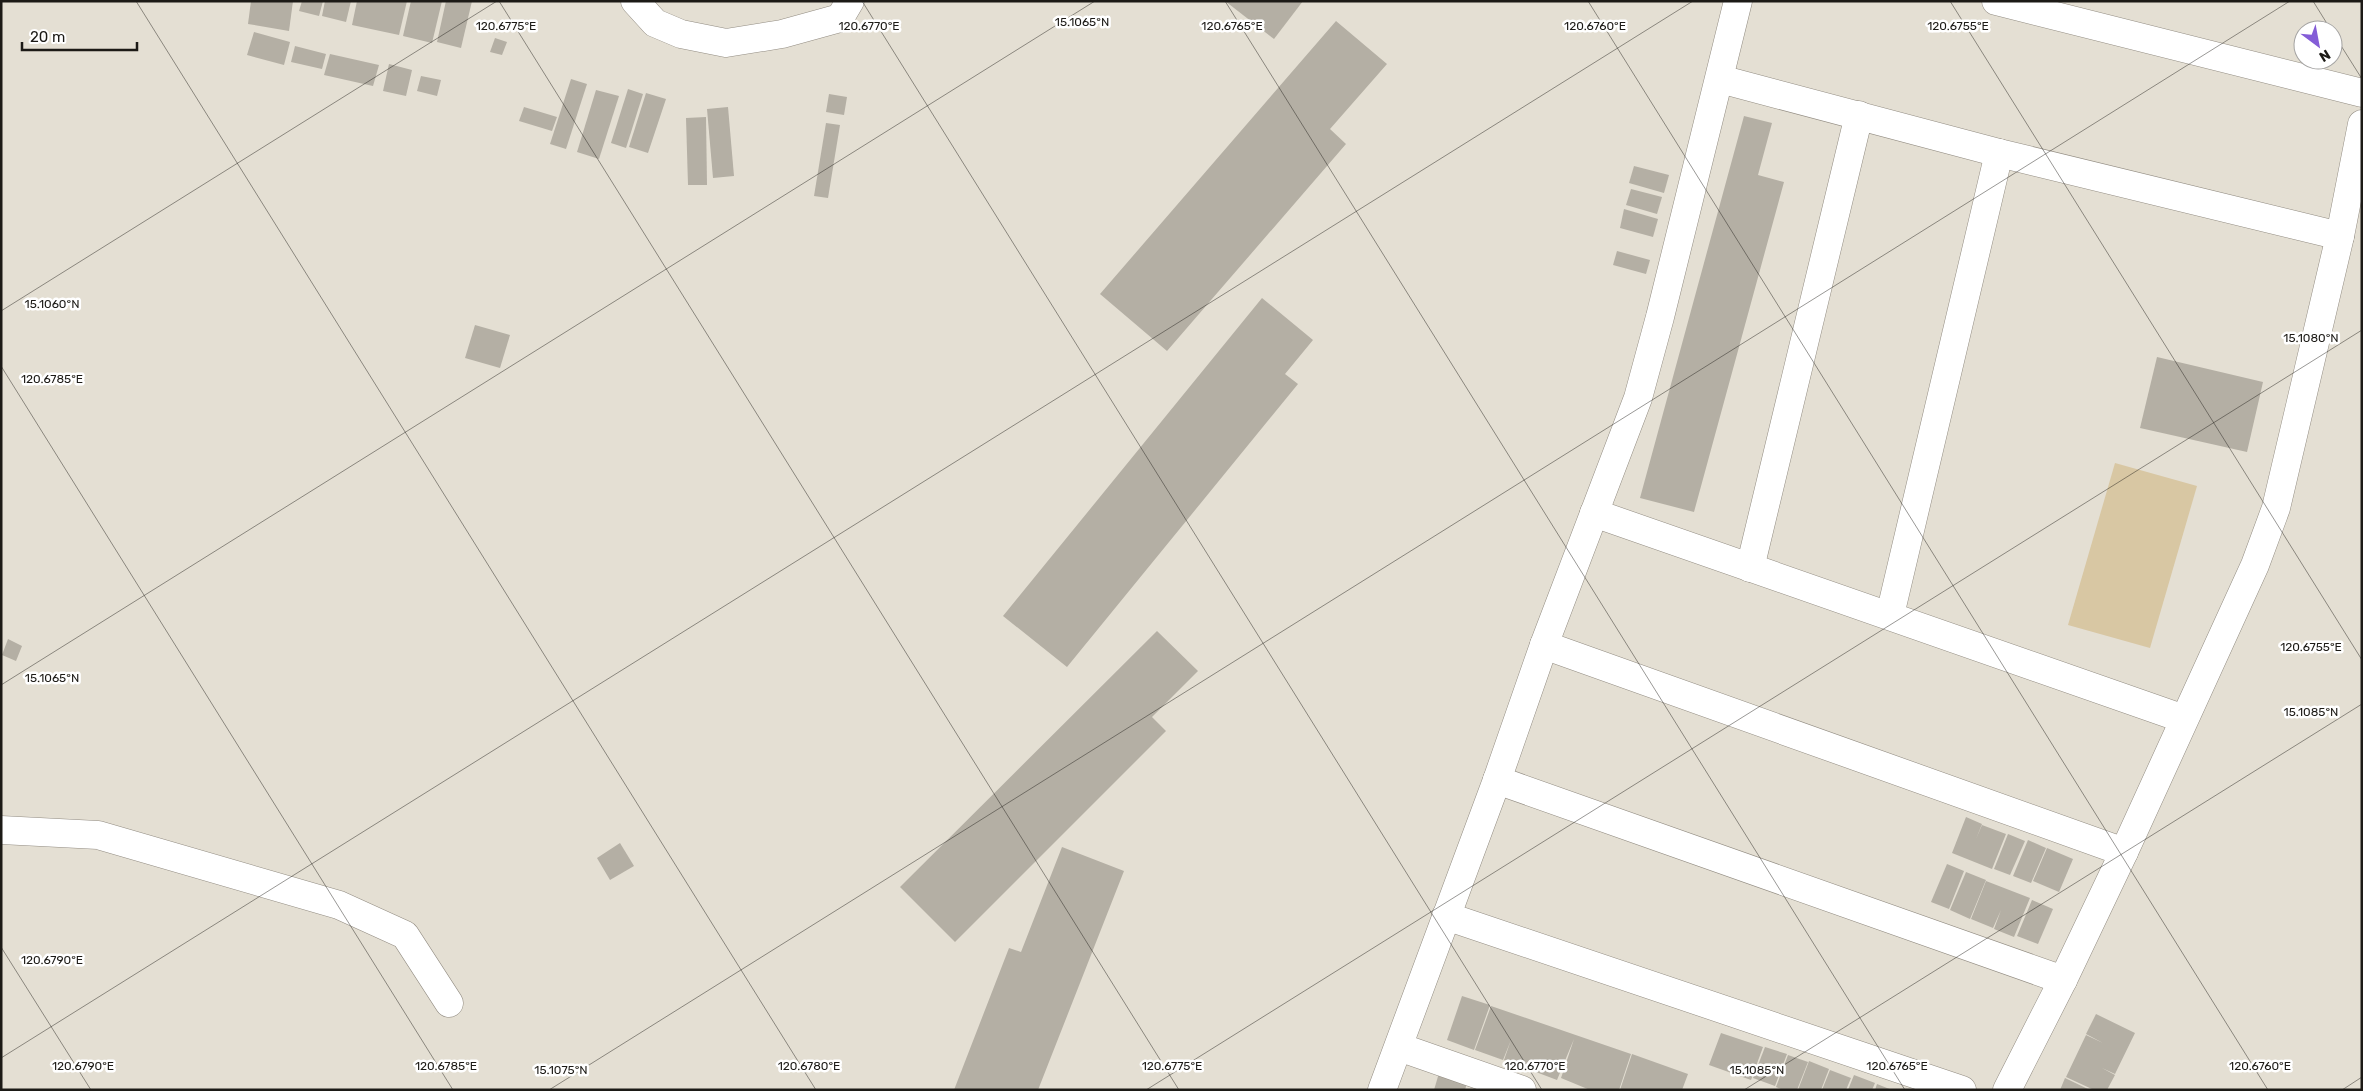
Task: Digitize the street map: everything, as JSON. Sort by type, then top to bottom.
[{"type":"street","points":[[635,1],[654,22],[681,34],[726,43],[782,34],[840,18],[850,1]]},
{"type":"street","points":[[1382,1090],[1497,780],[1544,645],[1638,398],[1720,79],[1738,1]]},
{"type":"street","points":[[1996,1],[2362,93]]},
{"type":"street","points":[[1720,79],[1859,114],[1999,153],[2340,236]]},
{"type":"street","points":[[1750,568],[1859,114]]},
{"type":"street","points":[[2007,1090],[2063,980],[2124,852],[2254,565],[2276,508],[2340,236],[2362,124]]},
{"type":"street","points":[[1890,615],[1999,153]]},
{"type":"street","points":[[1594,512],[2184,719]]},
{"type":"street","points":[[1544,645],[2124,852]]},
{"type":"street","points":[[1497,780],[2063,980]]},
{"type":"street","points":[[1,830],[98,835],[339,905],[405,935],[449,1002]]},
{"type":"street","points":[[1446,916],[1962,1090]]},
{"type":"street","points":[[1399,1047],[1522,1090]]},
{"type":"shaded area","points":[[2115,463],[2197,486],[2150,648],[2068,625]]},
{"type":"building","points":[[251,1],[293,1],[289,31],[248,24]]},
{"type":"building","points":[[302,1],[323,1],[319,16],[299,11]]},
{"type":"building","points":[[325,1],[351,1],[346,22],[322,16]]},
{"type":"building","points":[[357,1],[407,1],[399,35],[352,25]]},
{"type":"building","points":[[411,1],[442,1],[432,43],[403,36]]},
{"type":"building","points":[[446,1],[472,1],[461,48],[437,42]]},
{"type":"building","points":[[1225,1],[1303,1],[1274,39]]},
{"type":"building","points":[[1336,21],[1387,64],[1330,129],[1346,144],[1167,351],[1100,294]]},
{"type":"building","points":[[254,32],[290,42],[284,65],[247,55]]},
{"type":"building","points":[[495,38],[507,42],[502,55],[490,52]]},
{"type":"building","points":[[295,46],[326,54],[322,69],[291,62]]},
{"type":"building","points":[[330,54],[379,65],[373,86],[324,75]]},
{"type":"building","points":[[389,64],[412,70],[406,96],[383,91]]},
{"type":"building","points":[[421,76],[441,80],[437,96],[417,91]]},
{"type":"building","points":[[571,79],[587,84],[566,149],[550,144]]},
{"type":"building","points":[[628,89],[643,94],[626,148],[611,143]]},
{"type":"building","points":[[596,90],[619,96],[599,159],[577,152]]},
{"type":"building","points":[[646,93],[666,99],[648,153],[629,147]]},
{"type":"building","points":[[829,94],[847,97],[844,115],[826,112]]},
{"type":"building","points":[[524,107],[557,117],[552,131],[519,121]]},
{"type":"building","points":[[728,107],[734,176],[713,178],[707,109]]},
{"type":"building","points":[[1744,116],[1772,123],[1758,175],[1784,182],[1694,512],[1640,498]]},
{"type":"building","points":[[706,117],[707,185],[688,185],[686,118]]},
{"type":"building","points":[[826,123],[840,125],[828,198],[814,196]]},
{"type":"building","points":[[1634,166],[1669,175],[1664,193],[1629,183]]},
{"type":"building","points":[[1631,189],[1662,197],[1657,214],[1626,205]]},
{"type":"building","points":[[1624,209],[1658,219],[1653,237],[1620,228]]},
{"type":"building","points":[[1617,251],[1650,260],[1646,274],[1613,265]]},
{"type":"building","points":[[1262,298],[1313,340],[1285,374],[1298,384],[1067,667],[1003,616]]},
{"type":"building","points":[[475,325],[510,335],[500,368],[465,358]]},
{"type":"building","points":[[2157,357],[2263,382],[2247,452],[2140,428]]},
{"type":"building","points":[[1157,631],[1198,671],[1152,717],[1166,731],[955,942],[900,887]]},
{"type":"building","points":[[8,639],[22,646],[16,661],[2,655]]},
{"type":"building","points":[[1966,817],[1982,824],[1976,839],[1982,825],[2006,834],[1992,869],[1952,853]]},
{"type":"building","points":[[2008,834],[2025,841],[2010,875],[1994,869]]},
{"type":"building","points":[[2028,840],[2046,848],[2031,883],[2013,876]]},
{"type":"building","points":[[620,843],[634,866],[610,880],[597,858]]},
{"type":"building","points":[[1062,847],[1124,871],[1038,1090],[954,1090],[1009,948],[1021,952]]},
{"type":"building","points":[[2047,848],[2073,859],[2059,892],[2033,881]]},
{"type":"building","points":[[1947,864],[1964,871],[1949,909],[1931,902]]},
{"type":"building","points":[[1966,872],[1986,880],[1970,919],[1950,910]]},
{"type":"building","points":[[1986,881],[2030,898],[2014,937],[1994,929],[2001,910],[1993,928],[1971,919]]},
{"type":"building","points":[[2032,900],[2053,909],[2038,944],[2017,936]]},
{"type":"building","points":[[1462,996],[1490,1005],[1474,1050],[1447,1040]]},
{"type":"building","points":[[1491,1006],[1631,1054],[1619,1090],[1590,1090],[1561,1078],[1574,1039],[1557,1080],[1504,1060],[1511,1040],[1503,1060],[1475,1050]]},
{"type":"building","points":[[2096,1014],[2135,1033],[2115,1074],[2102,1068],[2115,1075],[2107,1090],[2094,1090],[2066,1077],[2086,1035],[2103,1043],[2086,1034]]},
{"type":"building","points":[[1721,1033],[1763,1047],[1751,1080],[1709,1065]]},
{"type":"building","points":[[1765,1047],[1787,1054],[1775,1086],[1753,1078]]},
{"type":"building","points":[[1632,1054],[1688,1074],[1682,1090],[1620,1090]]},
{"type":"building","points":[[1788,1055],[1808,1062],[1797,1090],[1783,1090],[1776,1087]]},
{"type":"building","points":[[1809,1061],[1829,1069],[1821,1090],[1798,1090]]},
{"type":"building","points":[[1830,1070],[1851,1078],[1846,1090],[1822,1090]]},
{"type":"building","points":[[1439,1073],[1467,1083],[1465,1090],[1434,1090]]},
{"type":"building","points":[[1854,1075],[1875,1083],[1872,1090],[1848,1090]]},
{"type":"building","points":[[2065,1078],[2090,1090],[2060,1090]]},
{"type":"building","points":[[1877,1084],[1892,1090],[1875,1090]]}]
